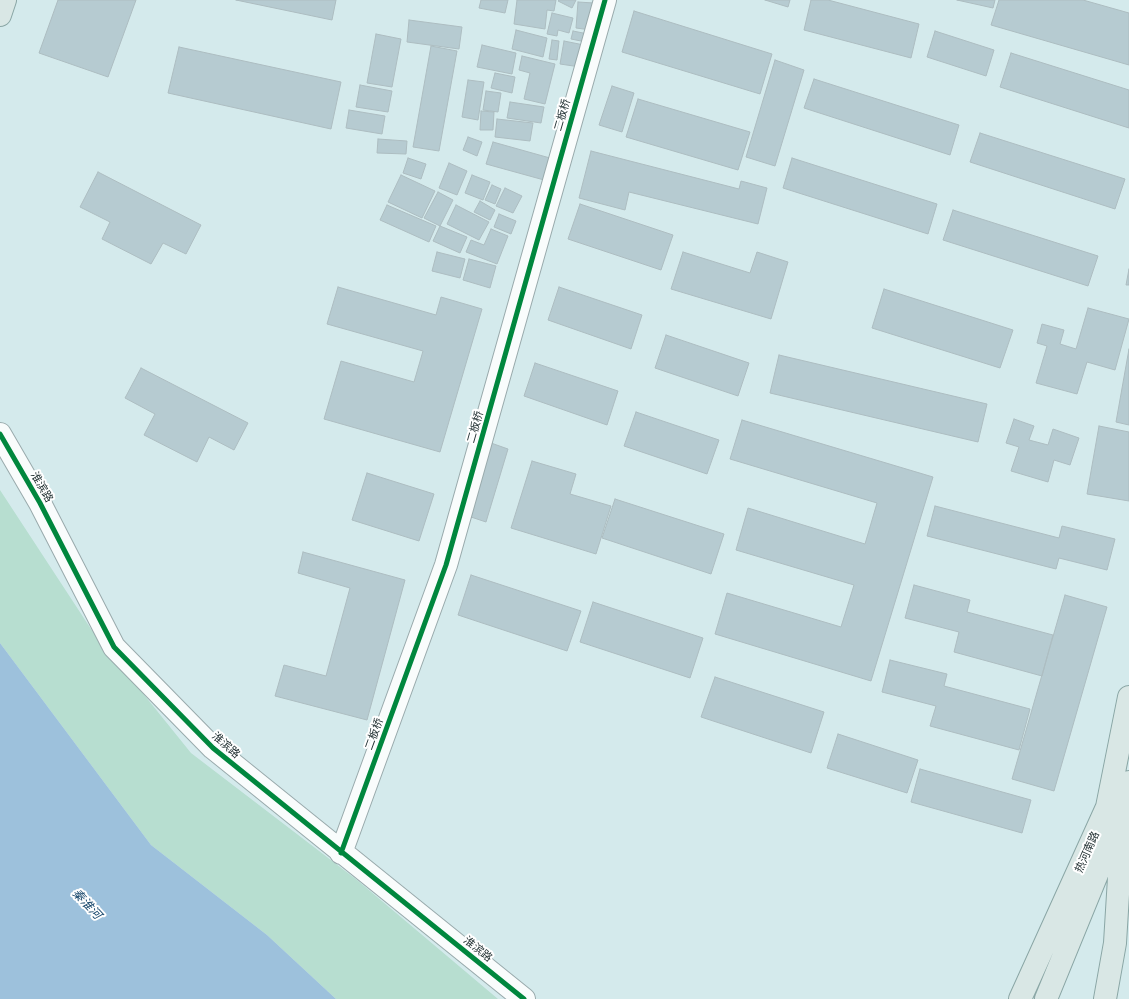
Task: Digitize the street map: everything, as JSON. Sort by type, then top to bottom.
[{"type":"main road","points":[[0,14],[5,0]]},
{"type":"main road","name":"热河南路","points":[[1020,999],[1107,807],[1129,697]]},
{"type":"main road","name":"热河南路","points":[[1046,999],[1123,811],[1129,782]]},
{"type":"main road","points":[[1105,999],[1115,943],[1123,811]]},
{"type":"street","name":"二板桥","points":[[341,853],[446,565],[605,0]]},
{"type":"street","name":"淮滨路","points":[[0,434],[40,503],[114,647],[212,748],[524,999]]},
{"type":"green space","points":[[0,490],[91,629],[191,753],[357,880],[498,999],[336,999],[267,935],[151,845],[0,643]]},
{"type":"water","name":"秦淮河","points":[[0,643],[151,845],[267,935],[336,999],[0,999]]},
{"type":"building","points":[[58,0],[136,0],[108,77],[39,53]]},
{"type":"building","points":[[236,0],[336,0],[332,20]]},
{"type":"building","points":[[481,0],[508,0],[505,13],[479,8]]},
{"type":"building","points":[[517,0],[556,0],[554,11],[547,10],[545,29],[514,24]]},
{"type":"building","points":[[576,0],[572,8],[558,1]]},
{"type":"building","points":[[765,0],[790,0],[788,7]]},
{"type":"building","points":[[811,0],[828,0],[919,24],[911,58],[804,30]]},
{"type":"building","points":[[957,0],[995,0],[993,8]]},
{"type":"building","points":[[999,0],[1083,0],[1129,13],[1129,65],[991,25]]},
{"type":"building","points":[[578,2],[594,3],[591,30],[576,28]]},
{"type":"building","points":[[634,11],[772,54],[760,94],[622,52]]},
{"type":"building","points":[[552,13],[573,18],[569,33],[558,30],[557,36],[547,34]]},
{"type":"building","points":[[409,20],[462,27],[459,49],[407,42]]},
{"type":"building","points":[[516,30],[547,38],[543,57],[512,49]]},
{"type":"building","points":[[573,31],[588,34],[586,42],[571,39]]},
{"type":"building","points":[[935,31],[994,50],[986,76],[927,57]]},
{"type":"building","points":[[376,34],[401,39],[392,87],[367,83]]},
{"type":"building","points":[[552,40],[559,41],[557,60],[549,59]]},
{"type":"building","points":[[564,41],[584,45],[580,67],[560,64]]},
{"type":"building","points":[[482,45],[516,53],[512,74],[477,67]]},
{"type":"building","points":[[431,46],[457,51],[439,151],[413,147]]},
{"type":"building","points":[[179,47],[341,82],[331,129],[168,93]]},
{"type":"building","points":[[1011,53],[1129,90],[1129,128],[1000,87]]},
{"type":"building","points":[[522,56],[555,64],[545,104],[524,99],[530,73],[519,70]]},
{"type":"building","points":[[775,60],[804,70],[775,166],[746,157]]},
{"type":"building","points":[[495,73],[515,77],[512,93],[491,88]]},
{"type":"building","points":[[814,79],[959,125],[950,155],[804,108]]},
{"type":"building","points":[[468,80],[484,82],[478,120],[462,117]]},
{"type":"building","points":[[360,85],[392,91],[388,112],[356,107]]},
{"type":"building","points":[[612,86],[634,93],[622,132],[599,125]]},
{"type":"building","points":[[486,91],[501,93],[498,112],[483,110]]},
{"type":"building","points":[[638,99],[750,132],[738,170],[626,137]]},
{"type":"building","points":[[510,102],[544,107],[541,123],[507,118]]},
{"type":"building","points":[[349,110],[385,116],[382,134],[346,128]]},
{"type":"building","points":[[481,111],[494,112],[493,130],[480,130]]},
{"type":"building","points":[[497,119],[533,123],[530,141],[495,137]]},
{"type":"building","points":[[980,133],[1125,179],[1115,209],[970,162]]},
{"type":"building","points":[[468,137],[482,142],[477,156],[463,150]]},
{"type":"building","points":[[378,139],[407,141],[406,154],[377,153]]},
{"type":"building","points":[[493,142],[550,158],[544,180],[486,164]]},
{"type":"building","points":[[591,151],[739,189],[741,181],[767,188],[758,224],[629,192],[625,210],[579,198]]},
{"type":"building","points":[[408,158],[426,164],[421,179],[403,173]]},
{"type":"building","points":[[792,158],[937,204],[928,234],[783,188]]},
{"type":"building","points":[[449,163],[467,171],[457,195],[439,188]]},
{"type":"building","points":[[98,172],[201,225],[186,254],[163,243],[151,264],[102,239],[110,222],[80,207]]},
{"type":"building","points":[[401,175],[435,191],[422,218],[388,202]]},
{"type":"building","points":[[472,175],[490,182],[483,200],[465,193]]},
{"type":"building","points":[[492,185],[501,189],[495,204],[485,200]]},
{"type":"building","points":[[505,188],[522,196],[513,213],[496,206]]},
{"type":"building","points":[[438,192],[453,200],[440,226],[424,218]]},
{"type":"building","points":[[480,201],[495,210],[490,220],[474,212]]},
{"type":"building","points":[[580,204],[673,235],[661,270],[568,239]]},
{"type":"building","points":[[387,205],[436,226],[429,242],[380,220]]},
{"type":"building","points":[[456,205],[489,222],[479,240],[447,224]]},
{"type":"building","points":[[953,210],[1098,256],[1088,286],[943,240]]},
{"type":"building","points":[[499,214],[516,221],[511,234],[494,227]]},
{"type":"building","points":[[440,226],[467,237],[460,253],[433,241]]},
{"type":"building","points":[[491,229],[508,236],[497,264],[466,252],[471,240],[484,245]]},
{"type":"building","points":[[437,252],[465,259],[460,278],[432,271]]},
{"type":"building","points":[[683,252],[750,273],[757,252],[788,262],[771,319],[671,289]]},
{"type":"building","points":[[469,259],[496,266],[490,288],[463,280]]},
{"type":"building","points":[[1129,269],[1129,285],[1126,285]]},
{"type":"building","points":[[338,287],[436,315],[441,297],[482,309],[440,452],[324,419],[341,361],[414,382],[423,351],[327,324]]},
{"type":"building","points":[[559,287],[642,315],[631,349],[548,320]]},
{"type":"building","points":[[884,289],[1013,330],[1000,368],[872,328]]},
{"type":"building","points":[[1088,308],[1129,319],[1115,370],[1087,362],[1077,394],[1036,383],[1047,346],[1037,343],[1042,324],[1064,330],[1060,344],[1076,349]]},
{"type":"building","points":[[666,335],[749,363],[738,396],[655,368]]},
{"type":"building","points":[[1129,349],[1129,425],[1116,422]]},
{"type":"building","points":[[779,355],[987,404],[978,442],[770,393]]},
{"type":"building","points":[[535,363],[618,391],[607,425],[524,396]]},
{"type":"building","points":[[141,368],[248,423],[234,450],[209,437],[197,462],[144,435],[155,414],[125,398]]},
{"type":"building","points":[[636,412],[719,440],[707,474],[624,446]]},
{"type":"building","points":[[1014,419],[1034,426],[1029,440],[1048,445],[1053,429],[1079,438],[1070,465],[1054,460],[1048,482],[1011,471],[1019,447],[1006,443]]},
{"type":"building","points":[[742,420],[933,477],[871,681],[715,634],[727,593],[841,627],[854,585],[736,550],[748,508],[865,544],[877,503],[730,459]]},
{"type":"building","points":[[1099,426],[1129,432],[1129,501],[1087,494]]},
{"type":"building","points":[[491,443],[508,449],[486,522],[468,516]]},
{"type":"building","points":[[532,461],[576,474],[570,494],[611,506],[596,554],[511,528]]},
{"type":"building","points":[[367,473],[434,494],[419,541],[352,520]]},
{"type":"building","points":[[615,499],[724,534],[711,574],[602,538]]},
{"type":"building","points":[[935,506],[1059,538],[1062,526],[1115,539],[1107,570],[1059,558],[1056,569],[927,536]]},
{"type":"building","points":[[303,552],[405,580],[367,720],[275,696],[284,665],[326,676],[350,588],[298,573]]},
{"type":"building","points":[[471,575],[581,611],[567,651],[458,615]]},
{"type":"building","points":[[914,585],[970,600],[967,612],[1053,635],[1042,676],[954,652],[959,632],[905,618]]},
{"type":"building","points":[[1065,595],[1107,607],[1054,791],[1012,779]]},
{"type":"building","points":[[593,602],[703,638],[690,678],[580,642]]},
{"type":"building","points":[[890,660],[947,674],[944,686],[1030,709],[1019,750],[930,726],[936,706],[882,692]]},
{"type":"building","points":[[715,677],[824,712],[811,753],[701,717]]},
{"type":"building","points":[[838,734],[918,760],[907,793],[827,768]]},
{"type":"building","points":[[920,769],[1031,800],[1022,833],[911,802]]},
{"type":"cycle path","points":[[341,853],[446,565],[605,0]]},
{"type":"cycle path","points":[[0,434],[40,503],[114,647],[213,748],[524,999]]}]
